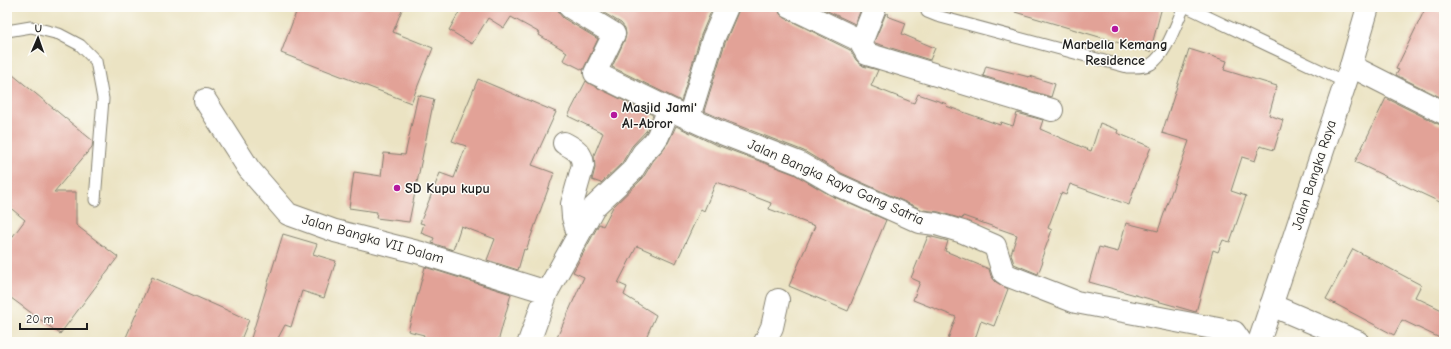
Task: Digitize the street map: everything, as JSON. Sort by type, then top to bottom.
[{"type":"street","points":[[530,342],[547,292],[594,206],[632,170],[643,153],[654,142],[669,109],[595,73],[614,34],[570,7]]},
{"type":"street","points":[[689,118],[713,39],[726,7]]},
{"type":"street","points":[[790,7],[859,40],[867,54],[1052,110]]},
{"type":"street","points":[[859,40],[864,35],[875,7]]},
{"type":"street","name":"Jalan Bangka Raya","points":[[1258,342],[1348,74],[1368,7]]},
{"type":"street","points":[[1348,74],[1444,113]]},
{"type":"street","name":"Jalan Bangka VII Dalam","points":[[205,100],[249,169],[288,214],[335,231],[421,253],[547,292]]},
{"type":"street","name":"Jalan Bangka Raya Gang Satria","points":[[669,109],[719,132],[799,163],[835,184],[920,222],[936,224],[963,232],[988,242],[996,246],[1003,272],[1009,276],[1076,302],[1234,332],[1241,342]]},
{"type":"street","points":[[564,143],[578,150],[583,160],[583,166],[572,204],[573,217],[578,236]]},
{"type":"street","points":[[765,342],[772,327],[778,300]]},
{"type":"street","points":[[1271,305],[1358,342]]},
{"type":"lane","points":[[926,7],[927,12],[937,16],[1127,67],[1138,68],[1151,64],[1162,53],[1185,7],[1348,74]]},
{"type":"lane","points":[[7,30],[30,27],[59,34],[80,44],[96,61],[103,99],[95,200]]},
{"type":"building","points":[[298,7],[403,7],[393,32],[433,48],[411,103],[281,53]]},
{"type":"building","points":[[462,7],[558,7],[559,13],[563,18],[598,39],[583,70],[563,60],[567,52],[539,35],[540,33],[511,17],[504,28],[488,18],[472,44],[449,30]]},
{"type":"building","points":[[594,7],[713,7],[701,35],[681,101],[612,67],[625,39],[625,28],[621,23]]},
{"type":"building","points":[[739,7],[778,7],[780,14],[785,18],[850,50],[856,60],[863,66],[878,70],[871,86],[914,103],[918,94],[947,104],[946,106],[1000,125],[1001,122],[1013,126],[1017,113],[1043,120],[1040,129],[1091,151],[1100,123],[1118,130],[1117,133],[1151,147],[1129,205],[1070,184],[1066,195],[1061,193],[1048,228],[1052,230],[1041,260],[1043,261],[1038,274],[1014,264],[1011,254],[1017,235],[963,216],[962,219],[939,212],[923,210],[841,173],[804,151],[704,111],[725,43]]},
{"type":"building","points":[[819,7],[862,7],[855,24]]},
{"type":"building","name":"Marbella Kemang Residence","points":[[1016,7],[1162,7],[1150,52],[1015,12]]},
{"type":"building","points":[[1426,7],[1444,14],[1444,99],[1396,75],[1399,70],[1396,69]]},
{"type":"building","points":[[886,13],[888,14],[887,16],[906,23],[902,34],[935,48],[930,60],[874,42]]},
{"type":"building","points":[[1189,49],[1227,61],[1224,70],[1277,86],[1269,115],[1283,120],[1274,150],[1260,146],[1255,161],[1242,157],[1231,191],[1246,196],[1230,242],[1223,240],[1218,252],[1213,250],[1196,312],[1089,282],[1099,247],[1118,252],[1126,223],[1158,231],[1189,141],[1162,133]]},
{"type":"building","points":[[986,66],[1030,76],[1055,84],[1051,97],[983,76]]},
{"type":"building","points":[[7,70],[93,141],[92,147],[54,192],[76,192],[76,225],[118,257],[60,334],[7,295],[7,244],[25,220],[7,205]]},
{"type":"building","points":[[478,79],[556,112],[532,165],[554,173],[526,250],[524,249],[518,270],[487,260],[495,239],[461,226],[453,250],[432,243],[434,238],[421,233],[424,224],[420,223],[440,173],[454,178],[466,146],[452,141]]},
{"type":"building","name":"Masjid Jami' Al-Abror","points":[[586,81],[653,115],[647,130],[632,146],[622,163],[601,183],[592,180],[595,168],[594,155],[603,133],[568,116]]},
{"type":"building","points":[[418,95],[434,99],[409,222],[376,218],[377,212],[349,208],[354,172],[381,176],[384,153],[405,155]]},
{"type":"building","points":[[1386,98],[1438,124],[1444,125],[1444,204],[1355,162]]},
{"type":"building","points":[[676,126],[714,144],[794,174],[830,195],[886,220],[848,311],[789,286],[815,226],[769,209],[771,203],[716,182],[704,211],[701,209],[676,263],[637,246],[618,283],[627,287],[624,295],[656,315],[644,342],[555,342],[584,277],[573,272],[599,224],[603,226],[613,207],[643,178],[653,161],[668,143]]},
{"type":"building","points":[[283,234],[317,244],[313,254],[336,261],[324,298],[302,291],[291,327],[285,325],[276,342],[260,342],[251,338]]},
{"type":"building","points":[[928,236],[948,241],[945,251],[989,269],[991,276],[996,282],[1008,289],[994,326],[981,321],[974,342],[947,342],[956,317],[913,300],[920,282],[911,278]]},
{"type":"building","points":[[1353,249],[1421,285],[1415,297],[1444,311],[1444,340],[1402,320],[1394,335],[1326,299]]},
{"type":"building","points":[[425,267],[511,294],[498,342],[422,342],[424,335],[408,331]]},
{"type":"building","points":[[152,277],[249,320],[240,342],[124,342]]},
{"type":"place","name":"Marbella Kemang Residence","points":[[1115,29]]},
{"type":"place","name":"Masjid Jami' Al-Abror","points":[[614,115]]},
{"type":"place","name":"SD Kupu kupu","points":[[397,188]]}]
